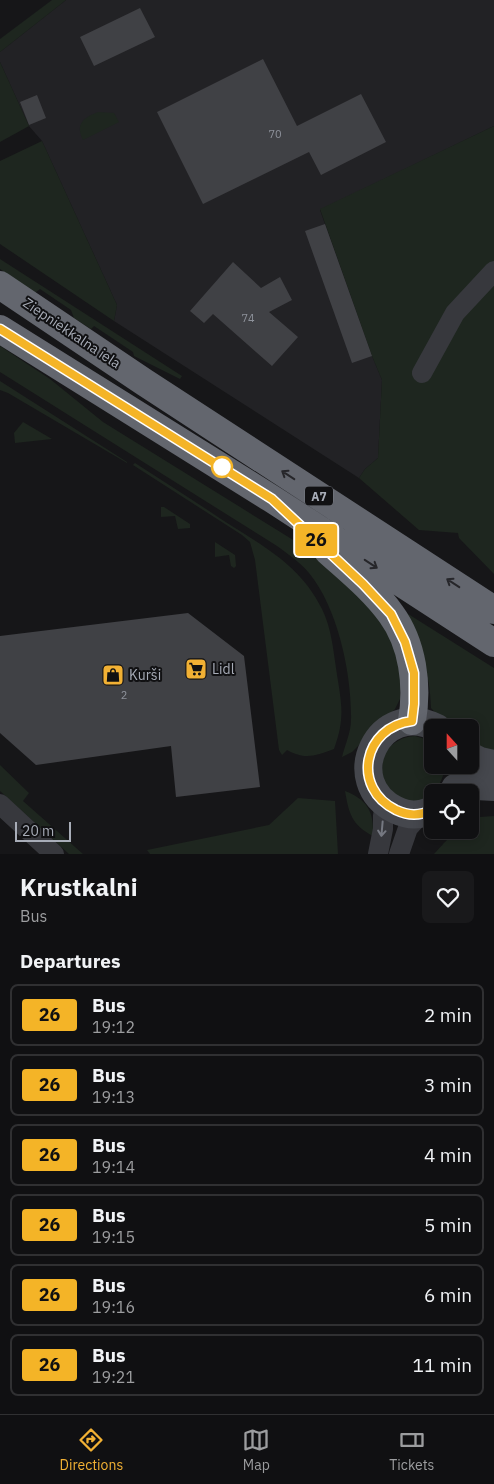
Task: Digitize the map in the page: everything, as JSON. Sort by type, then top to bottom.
[{"type":"highway","name":"Ziepniekkalna iela","points":[[0,285],[144,382],[494,610]]},
{"type":"highway","name":"A7","points":[[0,329],[272,499],[494,643]]},
{"type":"highway","points":[[272,499],[363,584],[391,614],[405,642],[414,673],[414,704],[424,724]]},
{"type":"main road","points":[[424,724],[401,722],[389,728],[378,737],[371,750],[368,765],[369,779],[374,793],[385,804],[403,813],[424,813]]},
{"type":"main road","points":[[479,760],[494,764]]},
{"type":"main road","points":[[456,782],[494,787]]},
{"type":"street","points":[[422,373],[455,313],[494,271]]},
{"type":"street","points":[[0,804],[54,854]]},
{"type":"street","points":[[378,854],[385,804]]},
{"type":"street","points":[[399,854],[408,828],[424,815]]},
{"type":"shaded area","points":[[52,0],[66,0],[0,52],[0,39]]},
{"type":"shaded area","points":[[66,0],[494,0],[494,126],[320,210],[382,380],[378,458],[365,469],[359,478],[114,321],[117,305],[42,141],[29,126],[0,62],[0,52]]},
{"type":"shaded area","points":[[0,62],[29,126],[0,142]]},
{"type":"shaded area","points":[[98,112],[114,113],[119,122],[83,140],[80,130],[82,122]]},
{"type":"shaded area","points":[[494,126],[494,574],[459,538],[458,533],[419,530],[359,478],[365,469],[378,458],[382,380],[320,209]]},
{"type":"shaded area","points":[[42,141],[117,305],[114,321],[0,244],[0,161]]},
{"type":"shaded area","points":[[0,259],[182,376],[180,379],[134,356],[133,352],[94,326],[91,329],[74,318],[71,310],[40,289],[35,293],[0,269]]},
{"type":"shaded area","points":[[0,346],[50,379],[103,422],[311,551],[341,575],[377,617],[403,659],[400,699],[395,709],[352,752],[342,757],[351,725],[351,702],[346,663],[328,604],[309,573],[277,546],[0,372]]},
{"type":"shaded area","points":[[0,381],[127,462],[127,463],[0,390]]},
{"type":"shaded area","points":[[23,422],[52,439],[15,443],[14,433]]},
{"type":"shaded area","points":[[135,463],[265,547],[291,568],[313,593],[325,616],[333,645],[341,709],[340,727],[334,749],[310,756],[299,755],[287,750],[282,755],[279,750],[255,560],[250,542],[133,465]]},
{"type":"shaded area","points":[[161,507],[164,507],[190,524],[190,528],[178,529],[175,516],[161,517]]},
{"type":"shaded area","points":[[215,542],[235,555],[236,566],[234,568],[231,566],[229,555],[215,557]]},
{"type":"shaded area","points":[[405,612],[494,668],[494,754],[479,748],[479,719],[445,719],[431,708],[429,682],[415,636]]},
{"type":"shaded area","points":[[415,736],[424,739],[424,774],[444,774],[439,784],[424,784],[424,799],[408,802],[397,797],[381,778],[384,752],[398,741]]},
{"type":"shaded area","points":[[0,765],[29,793],[23,801],[83,854],[69,854],[0,791]]},
{"type":"shaded area","points":[[345,791],[359,798],[368,808],[371,814],[373,836],[360,828],[356,823],[350,812]]},
{"type":"shaded area","points":[[298,798],[335,801],[338,854],[150,854],[147,850],[269,825]]},
{"type":"shaded area","points":[[494,816],[494,854],[434,854],[448,839],[479,839],[480,817]]},
{"type":"building","points":[[140,8],[155,37],[94,66],[80,37]]},
{"type":"building","points":[[263,59],[297,126],[361,94],[386,142],[321,175],[309,152],[203,204],[157,112]]},
{"type":"building","points":[[37,95],[46,118],[29,125],[20,102]]},
{"type":"building","points":[[325,224],[372,356],[352,363],[305,231]]},
{"type":"building","points":[[233,262],[261,288],[280,277],[292,300],[269,312],[298,337],[272,366],[213,314],[204,323],[190,311]]},
{"type":"building","points":[[188,613],[244,656],[260,787],[176,797],[171,746],[36,765],[0,733],[0,636]]},
{"type":"bus line","name":"26","points":[[0,329],[272,499],[363,584],[391,614],[405,642],[414,673],[412,721],[401,722],[389,728],[378,737],[371,750],[368,765],[369,779],[374,793],[385,804],[403,813],[420,815],[424,813]]},
{"type":"place","name":"Lidl","points":[[196,669]]},
{"type":"place","name":"Kurši","points":[[113,675]]}]
